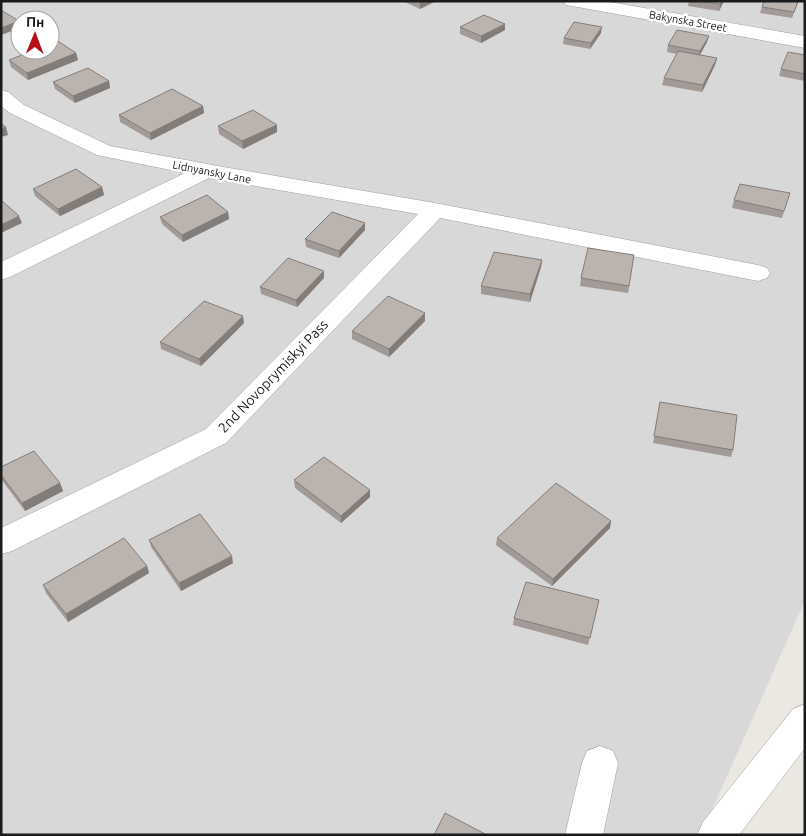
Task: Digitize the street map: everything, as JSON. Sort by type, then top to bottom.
[{"type":"street","name":"Bakynska Street","points":[[572,1],[805,42]]},
{"type":"street","name":"Lidnyansky Lane","points":[[1,96],[17,109],[104,151],[206,171],[435,210],[758,273]]},
{"type":"street","points":[[1,272],[206,171]]},
{"type":"street","name":"2nd Novoprymiskyi Pass","points":[[1,542],[216,436],[435,210]]},
{"type":"street","points":[[716,835],[805,720]]},
{"type":"street","points":[[584,835],[600,763]]},
{"type":"shaded area","points":[[1,1],[805,1],[805,600],[701,835],[1,835]]},
{"type":"building","points":[[700,1],[722,1],[720,4]]},
{"type":"building","points":[[764,1],[798,1],[794,12],[762,7]]},
{"type":"building","points":[[1,10],[10,16],[10,24],[1,28]]},
{"type":"building","points":[[484,15],[505,24],[481,36],[460,27]]},
{"type":"building","points":[[574,22],[602,27],[591,43],[564,38]]},
{"type":"building","points":[[677,30],[709,36],[700,51],[668,45]]},
{"type":"building","points":[[60,42],[76,53],[60,60]]},
{"type":"building","points":[[678,51],[717,58],[703,85],[664,78]]},
{"type":"building","points":[[788,52],[805,55],[805,74],[781,69]]},
{"type":"building","points":[[10,60],[59,60],[27,73]]},
{"type":"building","points":[[88,68],[109,81],[73,96],[53,82]]},
{"type":"building","points":[[172,89],[203,106],[150,133],[119,115]]},
{"type":"building","points":[[253,110],[277,125],[242,141],[218,126]]},
{"type":"building","points":[[76,169],[102,187],[58,209],[33,189]]},
{"type":"building","points":[[740,184],[790,193],[784,211],[734,200]]},
{"type":"building","points":[[207,195],[228,212],[182,235],[160,217]]},
{"type":"building","points":[[1,202],[19,216],[1,225]]},
{"type":"building","points":[[332,212],[365,223],[339,251],[305,239]]},
{"type":"building","points":[[588,248],[634,255],[629,286],[581,278]]},
{"type":"building","points":[[494,252],[542,260],[530,294],[481,286]]},
{"type":"building","points":[[288,258],[324,271],[296,300],[260,287]]},
{"type":"building","points":[[388,296],[425,313],[389,349],[352,331]]},
{"type":"building","points":[[204,301],[243,316],[199,359],[160,342]]},
{"type":"building","points":[[660,402],[737,415],[733,450],[654,436]]},
{"type":"building","points":[[34,451],[60,483],[22,503],[1,475],[1,467]]},
{"type":"building","points":[[324,457],[370,490],[341,516],[294,480]]},
{"type":"building","points":[[556,483],[611,521],[553,579],[497,538]]},
{"type":"building","points":[[200,514],[232,556],[179,583],[149,540]]},
{"type":"building","points":[[124,538],[147,566],[66,614],[43,585]]},
{"type":"building","points":[[526,582],[599,600],[590,638],[514,618]]},
{"type":"building","points":[[445,813],[487,835],[434,835]]}]
